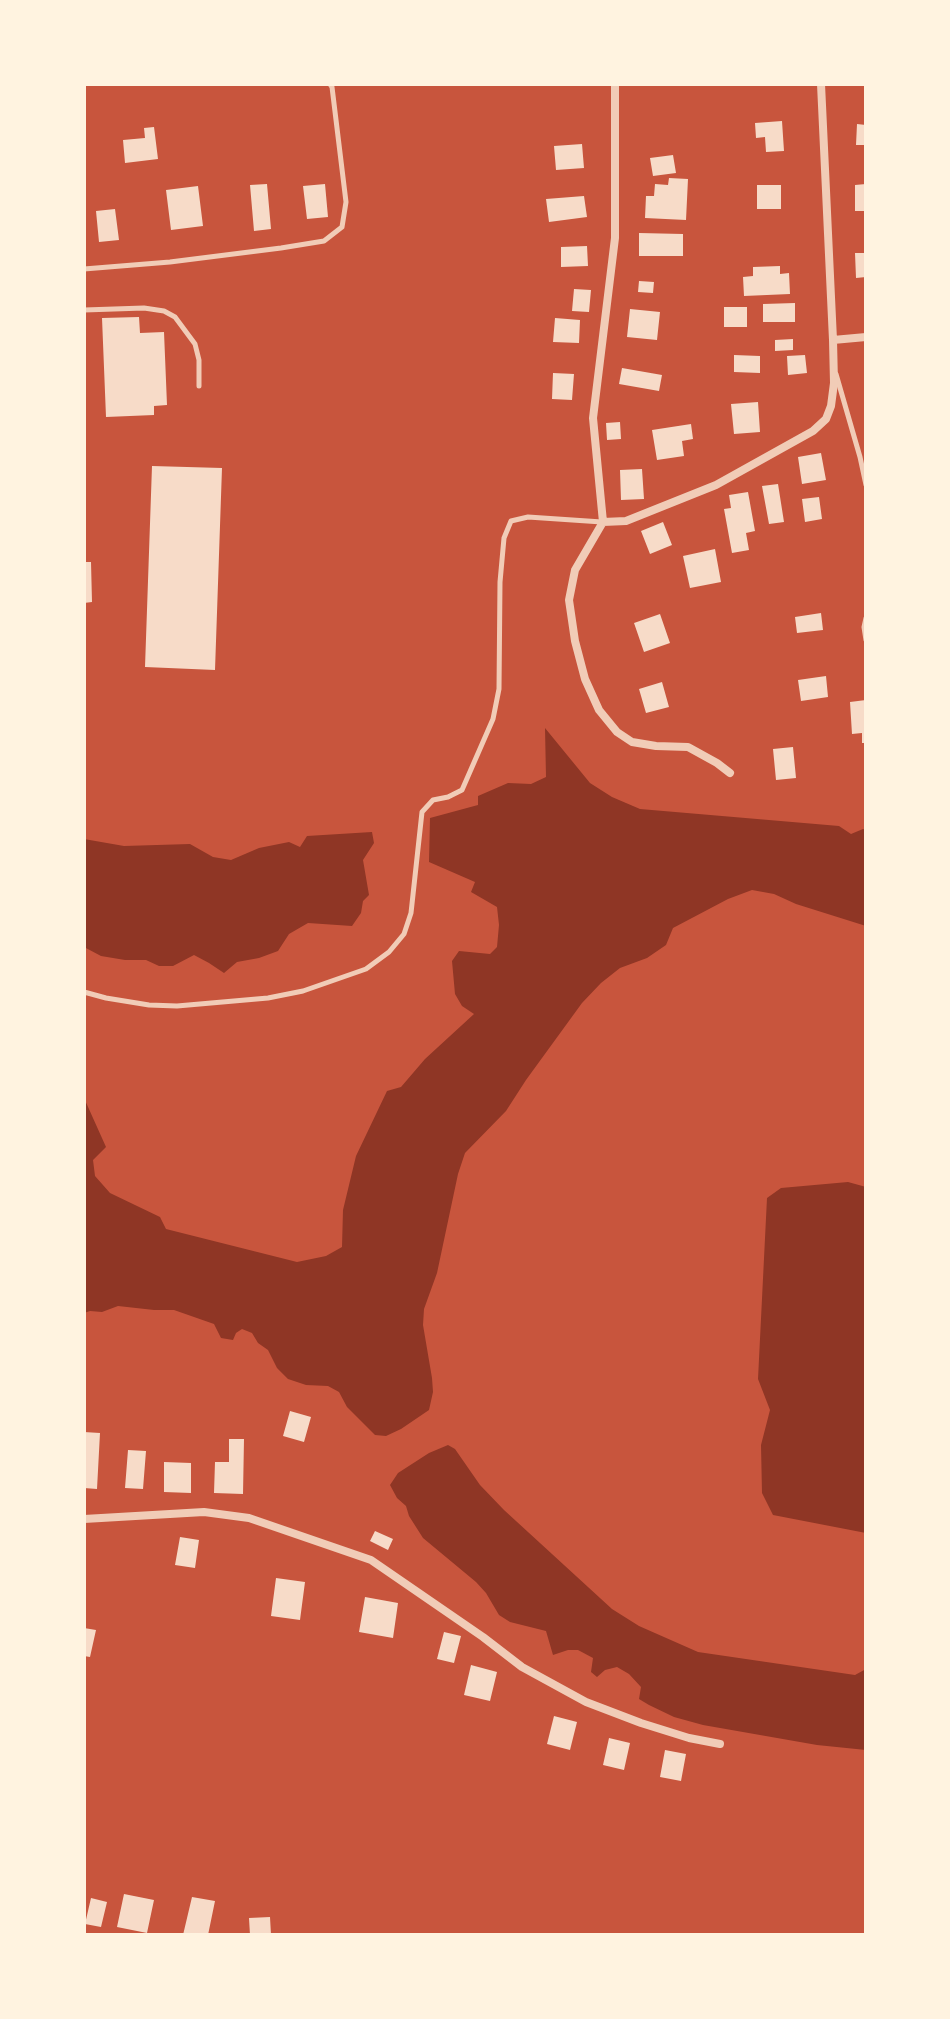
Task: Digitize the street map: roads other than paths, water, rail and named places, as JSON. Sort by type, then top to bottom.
[{"type":"street","points":[[615,84],[615,238],[593,418],[603,522],[575,570],[569,600],[575,641],[585,679],[599,710],[617,732],[632,742],[688,747],[730,773]]},
{"type":"street","points":[[603,522],[626,521],[716,485],[813,431],[826,419],[831,406],[834,367],[821,84]]},
{"type":"street","points":[[833,340],[866,337]]},
{"type":"street","points":[[84,1519],[204,1512],[249,1518],[371,1560],[522,1667],[573,1695],[641,1723],[720,1744]]},
{"type":"lane","points":[[84,269],[170,262],[324,241],[342,227],[346,202],[330,84]]},
{"type":"lane","points":[[84,310],[144,308],[164,311],[175,317],[195,344],[199,360],[199,386]]},
{"type":"lane","points":[[834,367],[866,485]]},
{"type":"lane","points":[[84,992],[149,1005],[177,1006],[268,998],[303,991],[366,969],[389,952],[404,934],[411,913],[422,812],[433,800],[462,790],[493,719],[499,689],[500,582],[504,538],[511,521],[528,517],[603,522]]},
{"type":"lane","points":[[866,618],[866,640]]}]
